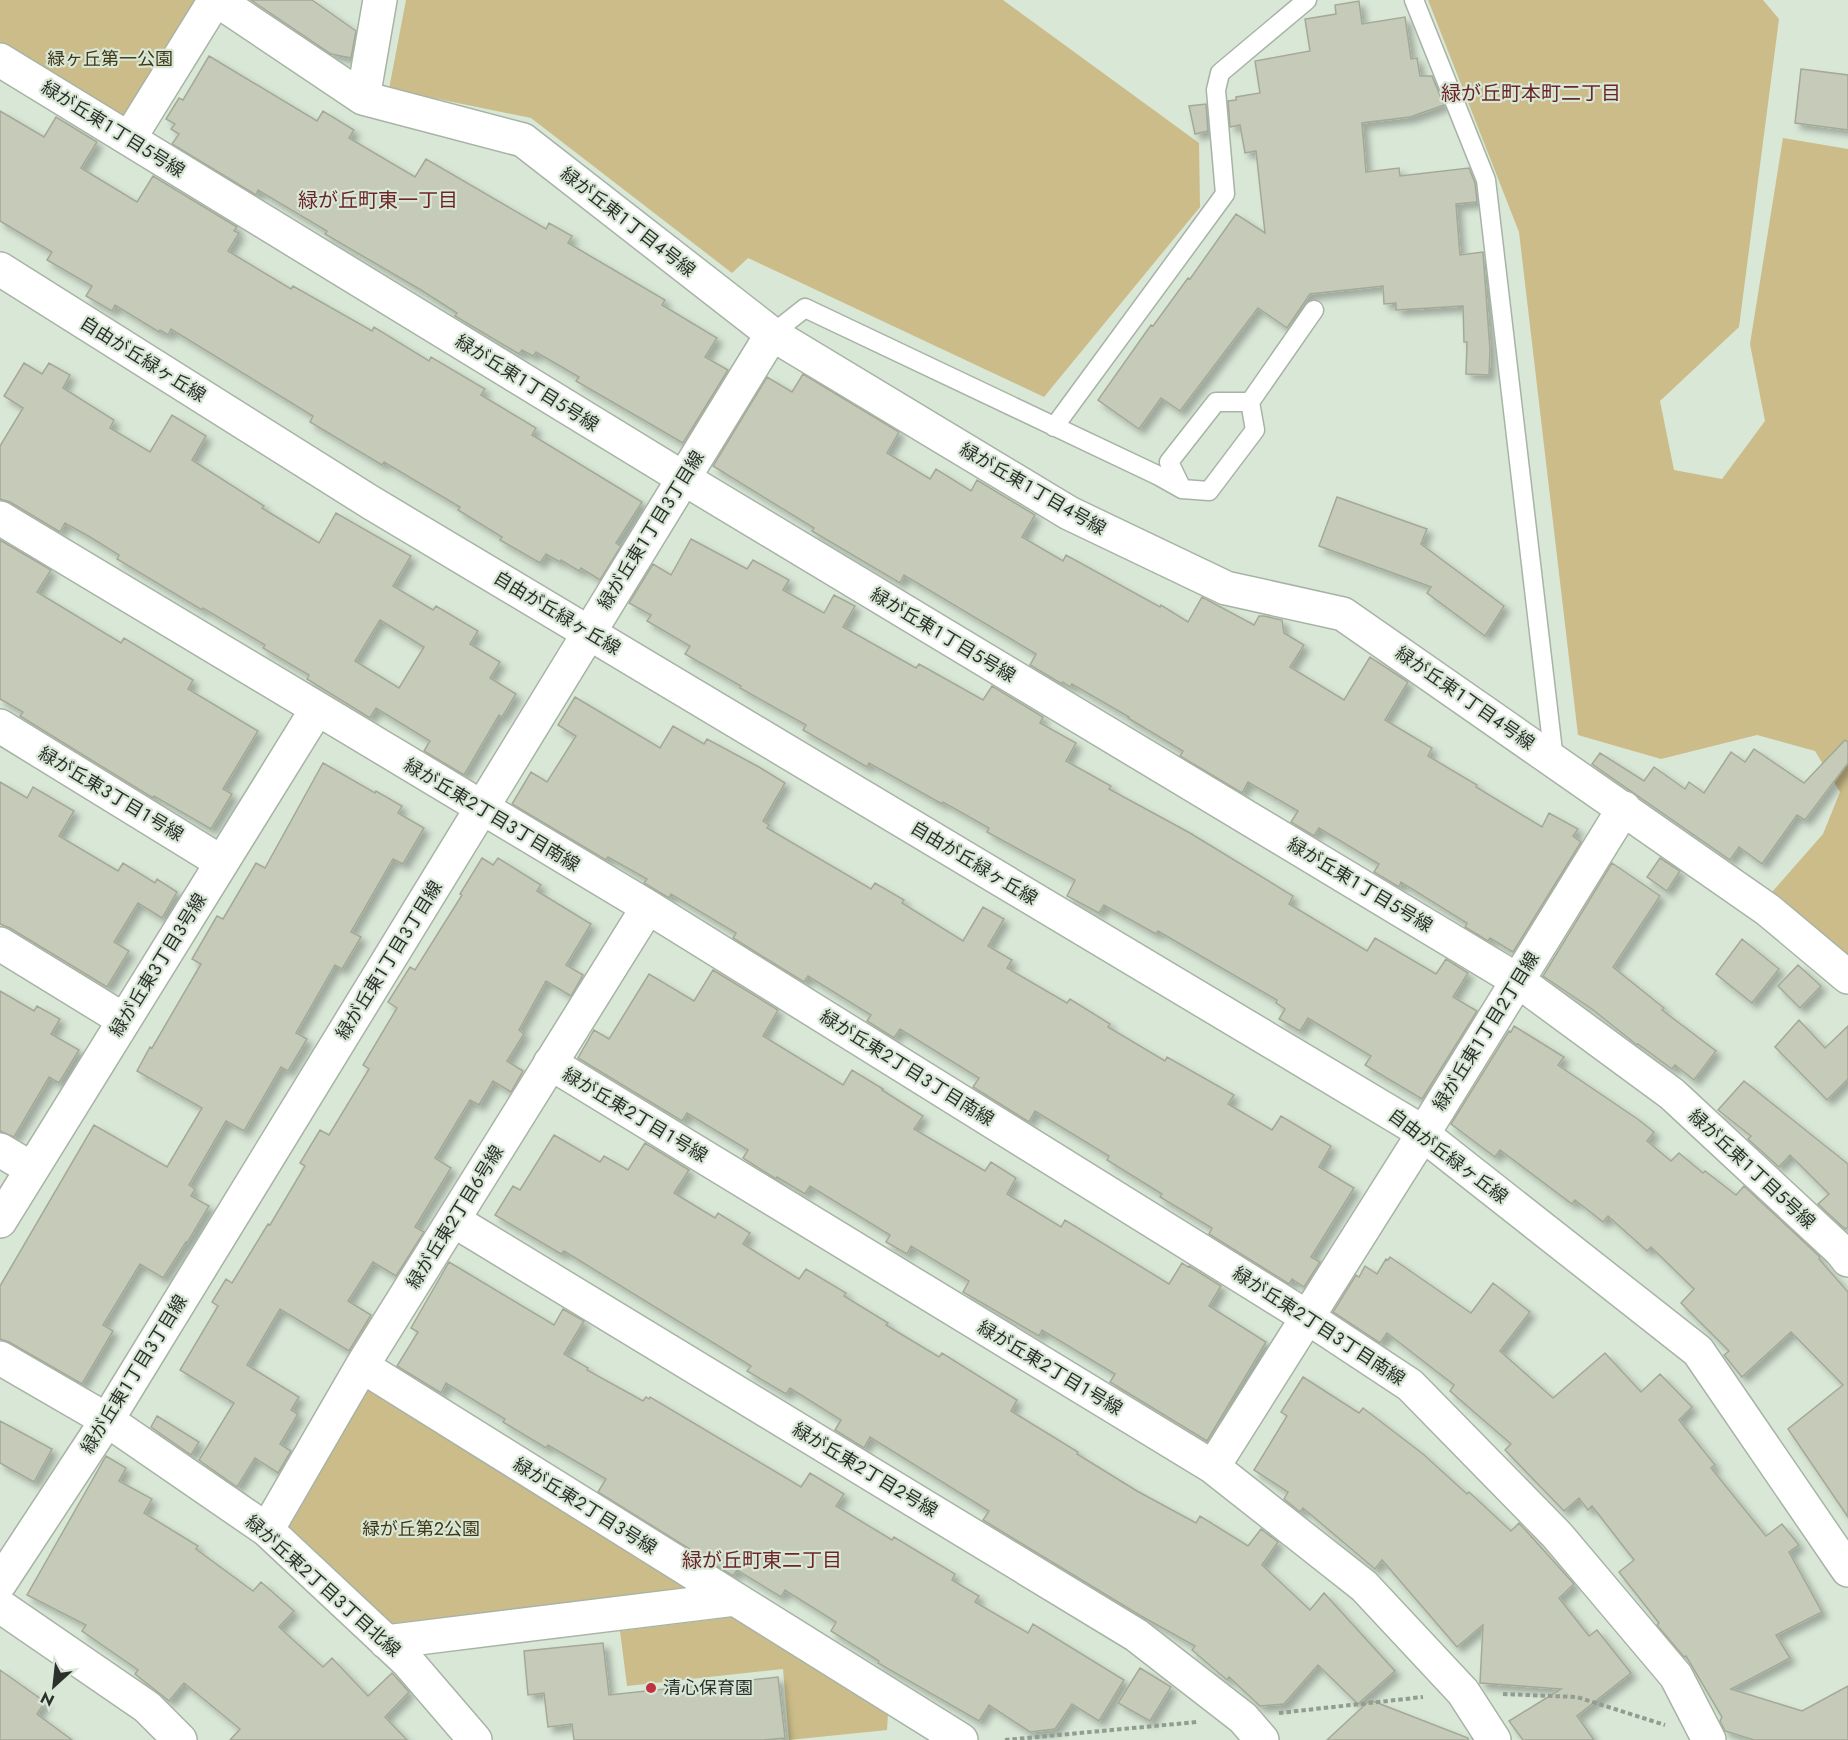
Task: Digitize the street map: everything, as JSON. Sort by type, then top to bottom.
[{"type":"street","name":"緑が丘東１丁目４号線","points":[[216,0],[363,98],[523,140],[772,334],[1069,513],[1226,588],[1343,614],[1768,910],[1848,977]]},
{"type":"street","points":[[129,139],[216,0]]},
{"type":"street","points":[[363,98],[380,0]]},
{"type":"street","name":"緑が丘東１丁目５号線","points":[[0,60],[683,478],[1518,980],[1672,1094],[1846,1254]]},
{"type":"street","name":"自由が丘緑ヶ丘線","points":[[0,269],[370,502],[1423,1134],[1698,1351],[1848,1570]]},
{"type":"street","name":"緑が丘東１丁目３丁目線","points":[[0,1583],[107,1420],[772,334]]},
{"type":"street","name":"緑が丘東２丁目３丁目南線","points":[[0,518],[648,907],[1307,1317],[1410,1385],[1557,1534],[1676,1676],[1709,1740]]},
{"type":"street","name":"緑が丘東３丁目３号線","points":[[0,1221],[317,709]]},
{"type":"street","name":"緑が丘東３丁目１号線","points":[[0,726],[221,862]]},
{"type":"street","name":"緑が丘東１丁目２丁目線","points":[[1213,1467],[1423,1134],[1624,808]]},
{"type":"street","name":"緑が丘東２丁目６号線","points":[[267,1530],[362,1366],[648,907]]},
{"type":"street","points":[[0,944],[124,1020]]},
{"type":"street","name":"緑が丘東２丁目１号線","points":[[550,1063],[1213,1467],[1364,1586],[1462,1692],[1494,1740]]},
{"type":"street","points":[[0,1150],[32,1169]]},
{"type":"street","name":"緑が丘東２丁目２号線","points":[[453,1220],[1136,1635],[1252,1729]]},
{"type":"street","name":"緑が丘東２丁目３丁目北線","points":[[0,1358],[107,1420],[267,1530],[408,1662],[475,1740]]},
{"type":"street","name":"緑が丘東２丁目３号線","points":[[362,1366],[961,1740]]},
{"type":"street","points":[[386,1642],[735,1599]]},
{"type":"street","points":[[0,1606],[147,1707],[180,1740]]},
{"type":"lane","points":[[1054,427],[1225,194],[1216,90],[1220,74],[1308,0]]},
{"type":"lane","points":[[1413,0],[1486,180],[1554,760]]},
{"type":"lane","points":[[772,334],[805,308],[1157,475],[1182,489],[1209,491],[1255,430],[1250,402],[1314,310]]},
{"type":"lane","points":[[1182,489],[1169,462],[1216,402],[1250,402]]},
{"type":"path","points":[[1005,1740],[1252,1729],[1462,1692],[1577,1697],[1709,1740]]},
{"type":"green space","name":"緑ヶ丘第一公園","points":[[0,0],[215,0],[129,139],[0,60]]},
{"type":"green space","points":[[406,0],[1003,0],[1199,143],[1200,207],[1044,397],[748,258],[732,273],[531,118],[389,89]]},
{"type":"green space","points":[[1428,0],[1763,0],[1779,19],[1739,327],[1660,401],[1674,470],[1722,479],[1765,421],[1750,344],[1783,138],[1848,149],[1848,961],[1772,892],[1823,834],[1840,792],[1815,751],[1757,735],[1661,759],[1578,735],[1519,232]]},
{"type":"green space","name":"緑が丘第2公園","points":[[362,1366],[735,1599],[386,1642],[267,1530]]},
{"type":"green space","points":[[733,1617],[888,1713],[887,1730],[789,1740],[783,1669],[627,1686],[620,1631]]},
{"type":"building","points":[[251,0],[312,0],[356,31],[351,58],[331,54]]},
{"type":"building","points":[[1359,1],[1362,24],[1405,17],[1411,59],[1417,58],[1420,76],[1432,76],[1444,105],[1410,117],[1362,123],[1366,172],[1399,168],[1400,176],[1469,168],[1475,183],[1477,202],[1456,204],[1460,255],[1483,252],[1490,350],[1489,375],[1466,374],[1467,342],[1464,342],[1463,306],[1396,310],[1396,303],[1384,304],[1383,286],[1310,294],[1287,328],[1258,308],[1180,411],[1161,398],[1139,429],[1098,400],[1151,325],[1153,326],[1188,278],[1190,279],[1236,214],[1265,233],[1256,151],[1245,153],[1240,125],[1230,127],[1228,101],[1236,100],[1236,97],[1260,93],[1255,61],[1310,51],[1305,19],[1336,14],[1335,5]]},
{"type":"building","points":[[209,56],[317,121],[323,111],[354,130],[349,138],[415,177],[426,159],[546,229],[549,223],[572,236],[568,243],[665,300],[662,305],[717,338],[705,357],[728,370],[683,443],[576,381],[579,377],[536,352],[533,356],[522,350],[519,354],[455,316],[457,313],[421,290],[325,234],[327,231],[258,190],[256,195],[172,144],[179,134],[171,129],[175,124],[166,119],[179,98],[183,100]]},
{"type":"building","points":[[1801,69],[1848,75],[1848,130],[1795,123]]},
{"type":"building","points":[[1206,104],[1208,131],[1195,134],[1189,106]]},
{"type":"building","points":[[0,111],[44,137],[56,117],[97,142],[81,168],[137,202],[153,176],[237,227],[234,231],[239,233],[228,251],[291,289],[293,286],[372,331],[374,327],[429,361],[431,357],[485,389],[481,395],[536,428],[532,435],[642,502],[616,543],[621,546],[600,580],[581,568],[579,571],[546,554],[540,563],[500,540],[502,537],[458,510],[460,507],[384,462],[382,465],[310,422],[313,416],[171,329],[168,335],[160,330],[159,332],[115,305],[112,311],[86,296],[92,286],[47,260],[52,252],[0,221]]},
{"type":"building","points":[[24,363],[42,374],[49,363],[70,375],[63,388],[114,420],[110,428],[150,452],[172,415],[206,436],[192,460],[264,506],[262,508],[319,543],[336,513],[411,556],[393,586],[433,610],[436,606],[478,631],[470,644],[500,662],[490,678],[516,694],[502,717],[499,715],[464,775],[424,751],[430,741],[376,708],[370,718],[307,679],[309,675],[263,648],[265,645],[117,559],[119,555],[90,537],[65,523],[60,532],[10,502],[0,499],[0,446],[23,408],[4,396]],"holes":[[[380,620],[424,647],[399,688],[355,661]]]},
{"type":"building","points":[[803,374],[899,432],[887,453],[930,479],[936,469],[971,491],[977,480],[1035,515],[1022,537],[1063,561],[1066,555],[1160,607],[1161,605],[1188,622],[1202,597],[1254,625],[1259,616],[1282,620],[1284,633],[1304,645],[1290,667],[1344,700],[1370,657],[1408,682],[1385,720],[1432,748],[1428,756],[1542,827],[1549,813],[1578,829],[1573,836],[1581,842],[1513,952],[1465,927],[1467,923],[1401,882],[1399,887],[1374,872],[1379,864],[1319,828],[1314,836],[1291,822],[1298,811],[1248,782],[1242,793],[1180,756],[1183,751],[1129,717],[1072,684],[1070,687],[1063,682],[1062,684],[1030,665],[1036,654],[904,575],[900,583],[812,531],[814,528],[713,466],[767,377],[792,392]]},
{"type":"building","points":[[1337,497],[1427,529],[1421,544],[1504,606],[1485,636],[1427,593],[1431,587],[1319,546]]},
{"type":"building","points":[[691,539],[747,569],[753,560],[789,580],[783,590],[824,613],[834,595],[855,606],[843,627],[916,668],[919,664],[983,700],[992,686],[1043,717],[1040,723],[1076,743],[1066,761],[1111,786],[1109,789],[1190,833],[1293,896],[1289,904],[1367,951],[1375,938],[1436,974],[1446,959],[1468,973],[1453,997],[1477,1011],[1422,1099],[1365,1065],[1371,1056],[1308,1018],[1300,1031],[1279,1019],[1285,1009],[1276,1003],[1277,1000],[1158,931],[1156,934],[1104,905],[1099,913],[1067,896],[1075,880],[987,832],[989,828],[943,802],[942,804],[869,763],[867,767],[803,730],[806,725],[685,654],[690,646],[647,621],[651,615],[629,603],[653,564],[671,575]]},
{"type":"building","points":[[0,540],[51,570],[37,592],[121,643],[124,638],[193,680],[188,689],[258,731],[223,789],[232,794],[211,829],[154,796],[153,798],[20,716],[23,712],[0,699]]},
{"type":"building","points":[[575,697],[660,748],[673,726],[704,744],[707,739],[759,767],[785,783],[763,821],[769,825],[767,828],[871,889],[875,883],[904,900],[902,903],[963,941],[983,907],[1004,919],[988,946],[1012,960],[1007,968],[1067,1003],[1070,999],[1110,1024],[1108,1027],[1165,1061],[1167,1057],[1234,1095],[1228,1104],[1272,1130],[1281,1116],[1331,1146],[1319,1167],[1354,1188],[1311,1257],[1320,1262],[1304,1287],[1292,1279],[1289,1284],[1209,1234],[1212,1228],[1160,1197],[1162,1194],[1107,1160],[1109,1156],[1035,1111],[1029,1122],[973,1087],[979,1078],[900,1029],[894,1038],[867,1021],[871,1015],[808,976],[804,982],[733,938],[736,933],[671,894],[669,898],[644,883],[647,879],[608,857],[606,860],[512,804],[531,772],[547,782],[576,736],[558,725]]},
{"type":"building","points":[[1845,740],[1848,742],[1848,763],[1805,820],[1797,815],[1762,864],[1739,847],[1730,860],[1592,764],[1600,753],[1644,781],[1654,767],[1685,789],[1689,782],[1704,793],[1731,752],[1745,762],[1754,749],[1804,783]]},
{"type":"building","points":[[323,763],[402,806],[398,813],[424,828],[403,864],[393,859],[351,932],[361,937],[342,969],[335,965],[296,1033],[307,1039],[288,1071],[281,1067],[244,1131],[226,1121],[189,1185],[195,1189],[191,1196],[209,1206],[187,1243],[163,1278],[140,1264],[103,1325],[113,1331],[82,1384],[0,1339],[0,1286],[94,1125],[167,1167],[202,1108],[137,1071],[201,964],[192,959],[217,916],[223,919],[256,863],[265,868]]},
{"type":"building","points":[[0,782],[27,798],[33,787],[74,811],[59,836],[118,871],[123,863],[155,883],[157,879],[177,892],[162,918],[138,903],[114,942],[129,951],[107,987],[0,924]]},
{"type":"building","points":[[482,858],[493,865],[498,858],[541,885],[537,891],[591,924],[566,965],[583,975],[571,996],[546,981],[519,1030],[524,1034],[507,1061],[523,1071],[511,1092],[493,1081],[479,1105],[470,1100],[435,1158],[451,1168],[415,1227],[424,1232],[396,1276],[373,1262],[348,1301],[371,1315],[349,1351],[280,1309],[247,1365],[299,1397],[291,1410],[298,1414],[280,1444],[291,1451],[278,1473],[255,1458],[237,1487],[199,1460],[234,1403],[180,1370],[218,1306],[212,1302],[226,1279],[232,1283],[305,1166],[300,1163],[320,1130],[329,1135],[369,1069],[363,1065],[397,1008],[388,1002],[410,967],[415,970],[462,895],[460,894]]},
{"type":"building","points":[[1660,858],[1680,871],[1667,891],[1647,877]]},
{"type":"building","points":[[1612,863],[1660,896],[1613,967],[1664,1008],[1662,1010],[1716,1051],[1694,1080],[1675,1065],[1672,1069],[1637,1045],[1592,1009],[1543,976]]},
{"type":"building","points":[[1742,939],[1779,969],[1752,1003],[1716,974]]},
{"type":"building","points":[[1798,965],[1821,986],[1800,1008],[1778,986]]},
{"type":"building","points":[[713,970],[778,1010],[763,1036],[843,1085],[852,1070],[883,1089],[923,1116],[914,1129],[985,1171],[991,1162],[1016,1178],[1007,1194],[1061,1227],[1065,1220],[1169,1284],[1182,1263],[1221,1286],[1209,1306],[1266,1342],[1207,1441],[1110,1382],[1115,1374],[1042,1330],[1039,1336],[963,1292],[969,1281],[911,1246],[907,1254],[886,1242],[890,1235],[810,1186],[805,1194],[777,1177],[776,1179],[743,1158],[748,1150],[687,1113],[682,1121],[578,1058],[594,1030],[609,1039],[649,974],[694,1001]]},
{"type":"building","points":[[0,991],[34,1011],[37,1006],[60,1019],[51,1034],[79,1050],[59,1083],[49,1077],[14,1137],[0,1131]]},
{"type":"building","points":[[1799,1020],[1825,1048],[1848,1026],[1848,1079],[1827,1100],[1775,1047]]},
{"type":"building","points":[[1514,1026],[1564,1057],[1558,1065],[1654,1132],[1647,1141],[1671,1161],[1679,1153],[1703,1173],[1705,1171],[1736,1195],[1744,1186],[1820,1257],[1819,1259],[1848,1292],[1848,1517],[1788,1429],[1843,1385],[1791,1332],[1742,1377],[1724,1355],[1729,1351],[1681,1303],[1694,1289],[1651,1247],[1647,1251],[1608,1216],[1603,1222],[1575,1200],[1572,1204],[1500,1150],[1495,1157],[1451,1124]]},
{"type":"building","points":[[1744,1081],[1848,1164],[1848,1227],[1845,1229],[1818,1204],[1829,1194],[1790,1155],[1779,1167],[1748,1139],[1751,1136],[1718,1110]]},
{"type":"building","points":[[554,1135],[600,1162],[604,1156],[628,1170],[645,1143],[689,1170],[674,1193],[715,1218],[718,1213],[750,1233],[743,1244],[799,1279],[806,1269],[846,1293],[844,1296],[888,1323],[886,1325],[939,1357],[942,1353],[1017,1400],[1011,1411],[1078,1452],[1077,1454],[1137,1491],[1196,1523],[1200,1516],[1248,1546],[1261,1529],[1278,1542],[1262,1565],[1310,1610],[1324,1593],[1395,1671],[1358,1704],[1318,1665],[1284,1704],[1260,1706],[1229,1677],[1227,1680],[1192,1650],[1195,1646],[1141,1616],[983,1520],[989,1511],[870,1437],[864,1448],[835,1430],[841,1420],[790,1388],[786,1394],[747,1371],[751,1366],[564,1251],[561,1254],[495,1215],[513,1186],[520,1190]]},
{"type":"building","points":[[1390,1257],[1471,1313],[1493,1283],[1530,1312],[1500,1351],[1553,1398],[1605,1353],[1641,1392],[1660,1374],[1692,1407],[1679,1420],[1715,1465],[1711,1468],[1766,1536],[1782,1524],[1799,1545],[1789,1552],[1822,1612],[1776,1635],[1790,1658],[1731,1689],[1802,1711],[1848,1686],[1848,1740],[1754,1740],[1725,1731],[1720,1721],[1722,1717],[1686,1656],[1684,1657],[1657,1625],[1659,1623],[1619,1572],[1634,1560],[1592,1506],[1588,1510],[1579,1498],[1564,1511],[1505,1450],[1511,1444],[1450,1391],[1454,1385],[1387,1333],[1380,1343],[1333,1312],[1356,1275],[1359,1277],[1365,1266],[1377,1274],[1386,1259]]},
{"type":"building","points":[[449,1262],[554,1325],[563,1309],[584,1321],[564,1354],[588,1368],[587,1370],[643,1401],[646,1397],[649,1399],[650,1397],[801,1487],[810,1473],[844,1494],[836,1506],[892,1540],[894,1537],[955,1574],[952,1580],[979,1596],[975,1602],[1028,1633],[1033,1624],[1124,1680],[1099,1721],[1072,1704],[1055,1729],[1030,1732],[989,1705],[979,1721],[878,1663],[879,1661],[831,1631],[836,1622],[785,1590],[781,1597],[737,1570],[733,1576],[598,1492],[606,1479],[548,1445],[546,1448],[503,1422],[505,1419],[446,1383],[441,1393],[397,1366],[418,1332],[411,1328]]},
{"type":"building","points":[[1303,1377],[1359,1413],[1363,1408],[1423,1454],[1467,1494],[1469,1492],[1511,1531],[1519,1523],[1574,1584],[1559,1598],[1589,1636],[1597,1630],[1631,1673],[1577,1716],[1594,1740],[1523,1740],[1509,1721],[1561,1689],[1480,1683],[1483,1625],[1457,1647],[1382,1560],[1375,1569],[1303,1508],[1300,1512],[1284,1499],[1288,1492],[1254,1470],[1287,1416],[1281,1412]]},
{"type":"building","points":[[157,1416],[199,1442],[191,1455],[151,1427]]},
{"type":"building","points":[[0,1421],[52,1449],[34,1482],[0,1463]]},
{"type":"building","points":[[106,1456],[126,1468],[119,1481],[152,1499],[144,1513],[198,1546],[196,1549],[253,1591],[261,1582],[294,1611],[279,1627],[323,1667],[332,1658],[368,1696],[392,1673],[409,1692],[385,1717],[407,1740],[230,1740],[240,1729],[184,1683],[169,1701],[135,1674],[138,1670],[82,1631],[86,1625],[27,1595]]},
{"type":"building","points":[[603,1643],[609,1695],[778,1677],[785,1738],[574,1740],[572,1724],[548,1727],[544,1693],[528,1695],[524,1651]]},
{"type":"building","points":[[1140,1668],[1171,1687],[1150,1721],[1118,1703]]},
{"type":"building","points":[[0,1670],[45,1702],[37,1714],[72,1740],[0,1740]]},
{"type":"building","points":[[1370,1700],[1468,1738],[1468,1740],[1327,1740]]},
{"type":"place","name":"清心保育園","points":[[651,1688]]},
{"type":"district","name":"緑が丘町本町二丁目","points":[[1531,93]]},
{"type":"district","name":"緑が丘町東一丁目","points":[[378,200]]},
{"type":"district","name":"緑が丘町東二丁目","points":[[762,1560]]}]
